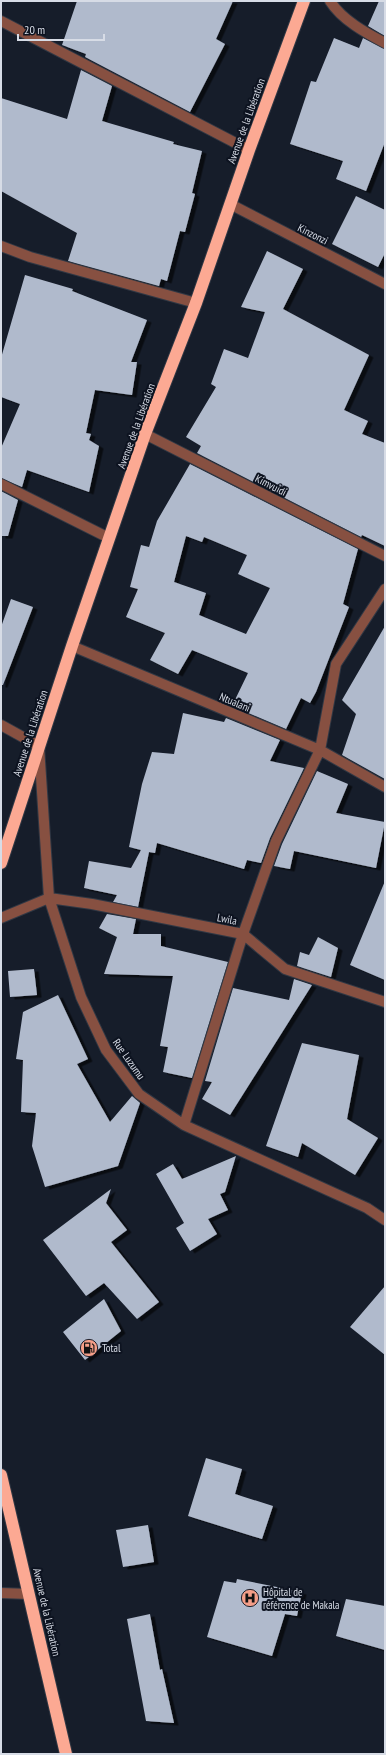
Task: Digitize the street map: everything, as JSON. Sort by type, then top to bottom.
[{"type":"highway","name":"Avenue de la Libération","points":[[1,863],[38,746],[145,434],[196,303],[249,150],[304,1]]},
{"type":"highway","name":"Avenue de la Libération","points":[[1,1475],[66,1754]]},
{"type":"street","points":[[330,1],[334,8],[366,33],[385,43]]},
{"type":"street","points":[[1,20],[249,150]]},
{"type":"street","name":"Kinzonzi","points":[[230,204],[385,284]]},
{"type":"street","points":[[1,246],[30,257],[196,303]]},
{"type":"street","name":"Kimvuidi","points":[[145,434],[385,556]]},
{"type":"street","points":[[1,484],[109,538]]},
{"type":"street","points":[[184,1125],[243,934],[276,841],[320,750],[336,664],[385,589]]},
{"type":"street","name":"Ntualani","points":[[72,646],[320,750],[385,787]]},
{"type":"street","points":[[1,726],[38,746]]},
{"type":"street","name":"Rue Luzumu","points":[[38,746],[49,898],[81,997],[106,1050],[139,1094],[184,1125],[367,1208],[385,1220]]},
{"type":"street","points":[[1,918],[49,898]]},
{"type":"street","name":"Lwila","points":[[49,898],[92,904],[243,934],[285,969],[385,1002]]},
{"type":"street","points":[[1,1593],[29,1594]]},
{"type":"building","points":[[77,1],[233,1],[216,39],[225,44],[190,112],[85,57],[86,54],[62,45]]},
{"type":"building","points":[[379,1],[385,1],[385,36],[368,26]]},
{"type":"building","points":[[334,38],[359,48],[363,38],[385,49],[385,142],[366,191],[336,179],[343,161],[290,144],[311,81],[316,82]]},
{"type":"building","points":[[81,70],[112,86],[102,121],[174,142],[173,144],[202,151],[192,193],[195,194],[185,232],[180,231],[167,281],[161,279],[159,286],[68,261],[77,233],[1,191],[1,98],[67,119]]},
{"type":"building","points":[[356,196],[385,210],[385,253],[378,267],[332,244]]},
{"type":"building","points":[[267,251],[303,269],[283,309],[369,355],[344,410],[368,421],[362,434],[385,443],[385,546],[362,535],[361,537],[197,453],[201,446],[186,437],[216,387],[211,384],[224,349],[248,358],[265,312],[241,307]]},
{"type":"building","points":[[25,275],[73,289],[72,291],[147,320],[131,362],[137,362],[132,395],[95,390],[86,433],[91,434],[89,440],[99,446],[89,492],[27,470],[22,487],[1,478],[1,448],[20,404],[1,397],[1,358]]},
{"type":"building","points":[[190,464],[358,549],[343,604],[349,607],[316,692],[310,703],[301,698],[286,729],[232,706],[248,673],[192,650],[178,674],[150,660],[165,633],[126,617],[138,589],[130,587],[141,545],[149,547],[157,521]],"holes":[[[186,536],[202,542],[204,537],[247,555],[238,574],[270,588],[246,634],[199,615],[206,593],[174,582]]]},
{"type":"building","points":[[1,491],[18,500],[8,536],[1,536]]},
{"type":"building","points":[[11,599],[33,607],[3,685],[1,685],[1,627]]},
{"type":"building","points":[[385,626],[385,779],[342,755],[356,714],[342,700]]},
{"type":"building","points":[[183,713],[224,722],[226,718],[280,740],[270,761],[304,768],[270,838],[261,863],[247,860],[244,869],[157,843],[155,853],[149,852],[138,907],[113,902],[117,895],[84,888],[89,861],[131,868],[141,850],[129,847],[142,784],[152,752],[174,754]]},
{"type":"building","points":[[317,771],[348,784],[336,813],[385,822],[376,868],[294,851],[290,869],[274,866],[282,844]]},
{"type":"building","points":[[385,881],[385,980],[350,965]]},
{"type":"building","points":[[107,914],[136,919],[133,934],[161,934],[161,946],[228,962],[192,1078],[163,1072],[168,1047],[160,1046],[173,976],[104,974],[117,937],[99,928]]},
{"type":"building","points":[[318,937],[338,948],[331,977],[297,966],[300,952],[309,955]]},
{"type":"building","points":[[34,969],[37,995],[10,997],[8,971]]},
{"type":"building","points":[[294,979],[312,985],[230,1115],[202,1099],[212,1082],[205,1081],[233,988],[289,1000]]},
{"type":"building","points":[[58,995],[88,1059],[77,1064],[110,1122],[132,1096],[140,1103],[118,1166],[45,1187],[32,1146],[36,1113],[21,1112],[23,1060],[16,1059],[23,1012]]},
{"type":"building","points":[[302,1043],[359,1055],[347,1119],[378,1138],[355,1175],[302,1143],[298,1157],[266,1146]]},
{"type":"building","points":[[236,1156],[225,1192],[220,1194],[228,1210],[208,1219],[217,1234],[190,1251],[176,1228],[184,1223],[156,1174],[173,1164],[182,1179]]},
{"type":"building","points":[[111,1189],[106,1203],[127,1230],[111,1242],[159,1302],[137,1319],[104,1283],[86,1296],[43,1240]]},
{"type":"building","points":[[385,1286],[385,1355],[350,1327]]},
{"type":"building","points":[[104,1299],[121,1331],[85,1360],[63,1332]]},
{"type":"building","points":[[206,1458],[242,1469],[235,1494],[273,1506],[262,1539],[188,1516]]},
{"type":"building","points":[[148,1525],[154,1562],[123,1567],[116,1530]]},
{"type":"building","points":[[237,1579],[302,1592],[297,1616],[285,1614],[272,1656],[207,1637],[224,1581],[236,1583]]},
{"type":"building","points":[[346,1599],[385,1606],[385,1650],[336,1636]]},
{"type":"building","points":[[150,1614],[160,1670],[162,1669],[174,1723],[146,1721],[127,1619]]},
{"type":"place","name":"Total","points":[[89,1348]]},
{"type":"place","name":"Hôpital de référence de Makala","points":[[250,1598]]}]
